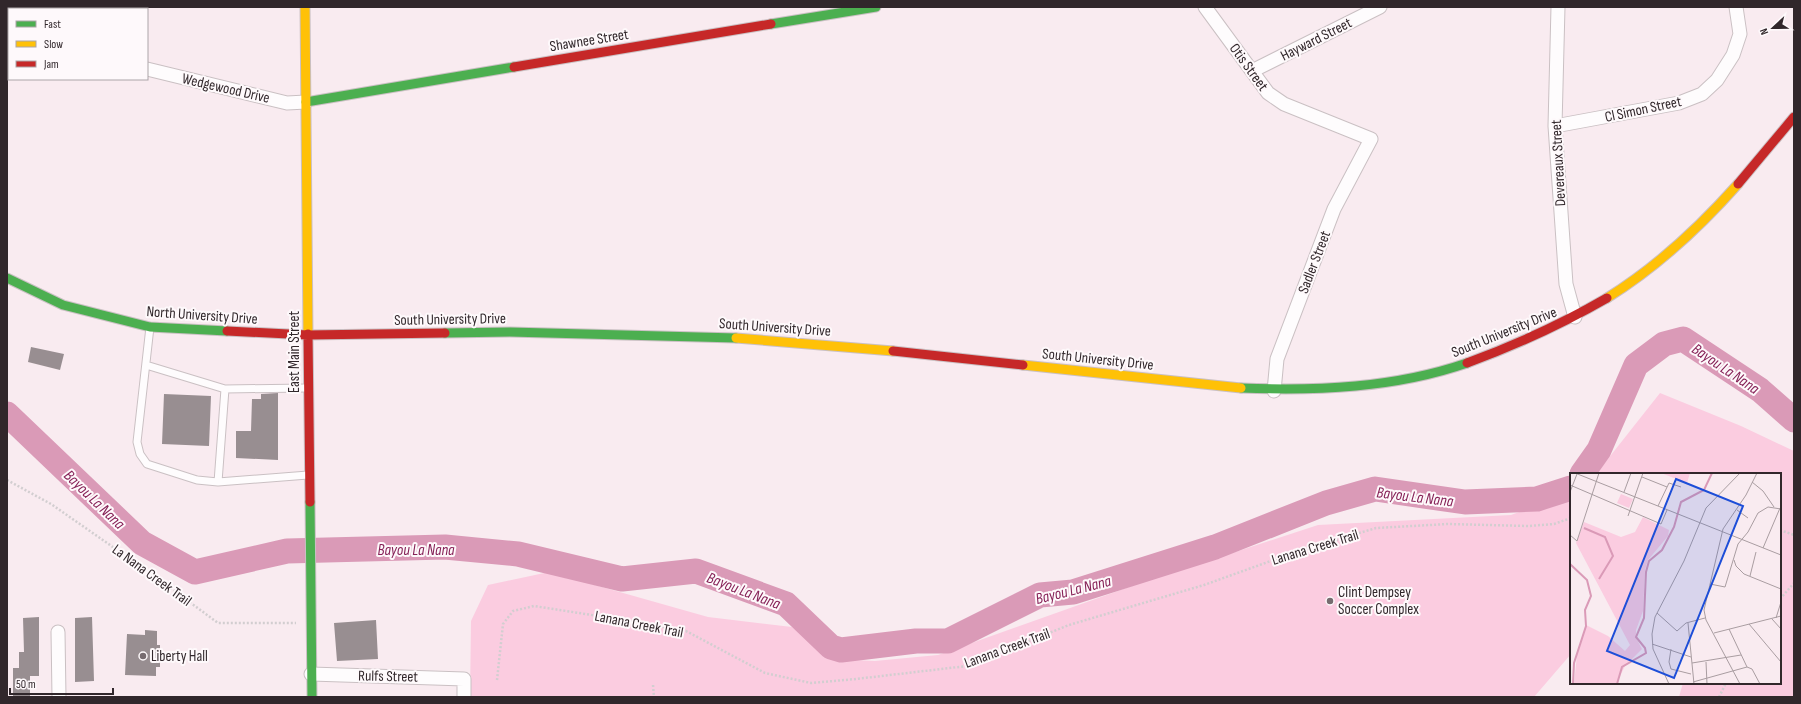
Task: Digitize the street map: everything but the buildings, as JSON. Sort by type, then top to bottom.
[{"type":"main road","name":"East Main Street","points":[[305,7],[312,697]]},
{"type":"main road","name":"Shawnee Street","points":[[306,102],[823,11],[876,7]]},
{"type":"main road","name":"South University Drive","points":[[308,335],[510,332],[719,336],[863,348],[1229,388],[1274,391],[1328,389],[1383,383],[1445,370],[1484,358],[1523,342],[1575,317],[1619,290],[1673,250],[1709,216],[1759,160],[1794,117]]},
{"type":"main road","name":"North University Drive","points":[[7,278],[63,305],[150,327],[308,335]]},
{"type":"street","name":"Otis Street","points":[[1205,7],[1268,94],[1284,104],[1371,139]]},
{"type":"street","name":"Hayward Street","points":[[1252,71],[1380,7]]},
{"type":"street","name":"Devereaux Street","points":[[1558,7],[1555,126],[1566,284],[1575,317]]},
{"type":"street","name":"Cl Simon Street","points":[[1555,126],[1680,104],[1702,94],[1718,80],[1733,56],[1740,34],[1736,7]]},
{"type":"street","name":"Wedgewood Drive","points":[[148,69],[287,103],[306,102]]},
{"type":"street","name":"Sadler Street","points":[[1274,391],[1277,359],[1334,209],[1371,139]]},
{"type":"street","points":[[58,632],[59,697]]},
{"type":"street","name":"Rulfs Street","points":[[311,674],[464,679],[464,697]]},
{"type":"lane","points":[[150,327],[138,442],[140,454],[147,464],[197,480],[218,482],[310,475]]},
{"type":"lane","points":[[146,365],[225,389],[309,388]]},
{"type":"lane","points":[[218,482],[225,389]]},
{"type":"path","name":"La Nana Creek Trail","points":[[7,480],[50,504],[146,570],[218,623],[275,624],[310,618]]},
{"type":"path","name":"Lanana Creek Trail","points":[[496,680],[503,624],[513,611],[534,606],[686,631],[765,673],[811,682],[856,679],[967,666],[1069,625],[1204,584],[1294,553],[1376,528],[1448,524],[1529,526],[1554,524],[1570,518]]},
{"type":"path","points":[[1781,530],[1794,535]]},
{"type":"path","points":[[1781,598],[1794,583]]},
{"type":"path","points":[[1719,697],[1726,684]]},
{"type":"path","points":[[653,685],[654,697]]},
{"type":"shaded area","points":[[1660,393],[1741,426],[1794,451],[1794,697],[1679,697],[1683,684],[1781,684],[1781,473],[1597,473]]},
{"type":"shaded area","name":"Clint Dempsey Soccer Complex","points":[[1570,493],[1570,655],[1534,697],[470,697],[471,621],[488,585],[549,572],[708,617],[792,627],[832,659],[875,661],[938,655],[1146,581],[1318,525],[1511,515]]},
{"type":"waterway","name":"Bayou La Nana","points":[[1583,473],[1599,450],[1636,365],[1664,344],[1683,339],[1760,390],[1794,420]]},
{"type":"waterway","name":"Bayou La Nana","points":[[7,414],[142,543],[195,572],[287,551],[445,547],[518,554],[622,579],[696,571],[786,604],[831,647],[841,650],[916,641],[948,641],[1040,595],[1073,592],[1215,547],[1326,503],[1375,489],[1465,502],[1537,499],[1570,488]]},
{"type":"traffic: fast","points":[[771,24],[876,7]]},
{"type":"traffic: fast","points":[[306,102],[514,67]]},
{"type":"traffic: fast","points":[[7,278],[63,305],[150,327],[227,331]]},
{"type":"traffic: fast","points":[[445,333],[510,332],[736,338]]},
{"type":"traffic: fast","points":[[1241,388],[1327,388],[1384,383],[1412,378],[1467,363]]},
{"type":"traffic: fast","points":[[310,502],[312,697]]},
{"type":"traffic: slow","points":[[305,7],[308,334]]},
{"type":"traffic: slow","points":[[1607,298],[1643,273],[1677,246],[1738,184]]},
{"type":"traffic: slow","points":[[736,338],[893,351]]},
{"type":"traffic: slow","points":[[1023,365],[1241,388]]},
{"type":"traffic: jam","points":[[514,67],[771,24]]},
{"type":"traffic: jam","points":[[1738,184],[1794,117]]},
{"type":"traffic: jam","points":[[1467,363],[1538,334],[1607,298]]},
{"type":"traffic: jam","points":[[227,331],[308,335],[445,333]]},
{"type":"traffic: jam","points":[[308,334],[310,502]]},
{"type":"traffic: jam","points":[[893,351],[1023,365]]},
{"type":"place","name":"Clint Dempsey Soccer Complex","points":[[1330,601]]},
{"type":"place","name":"Liberty Hall","points":[[143,656]]}]
